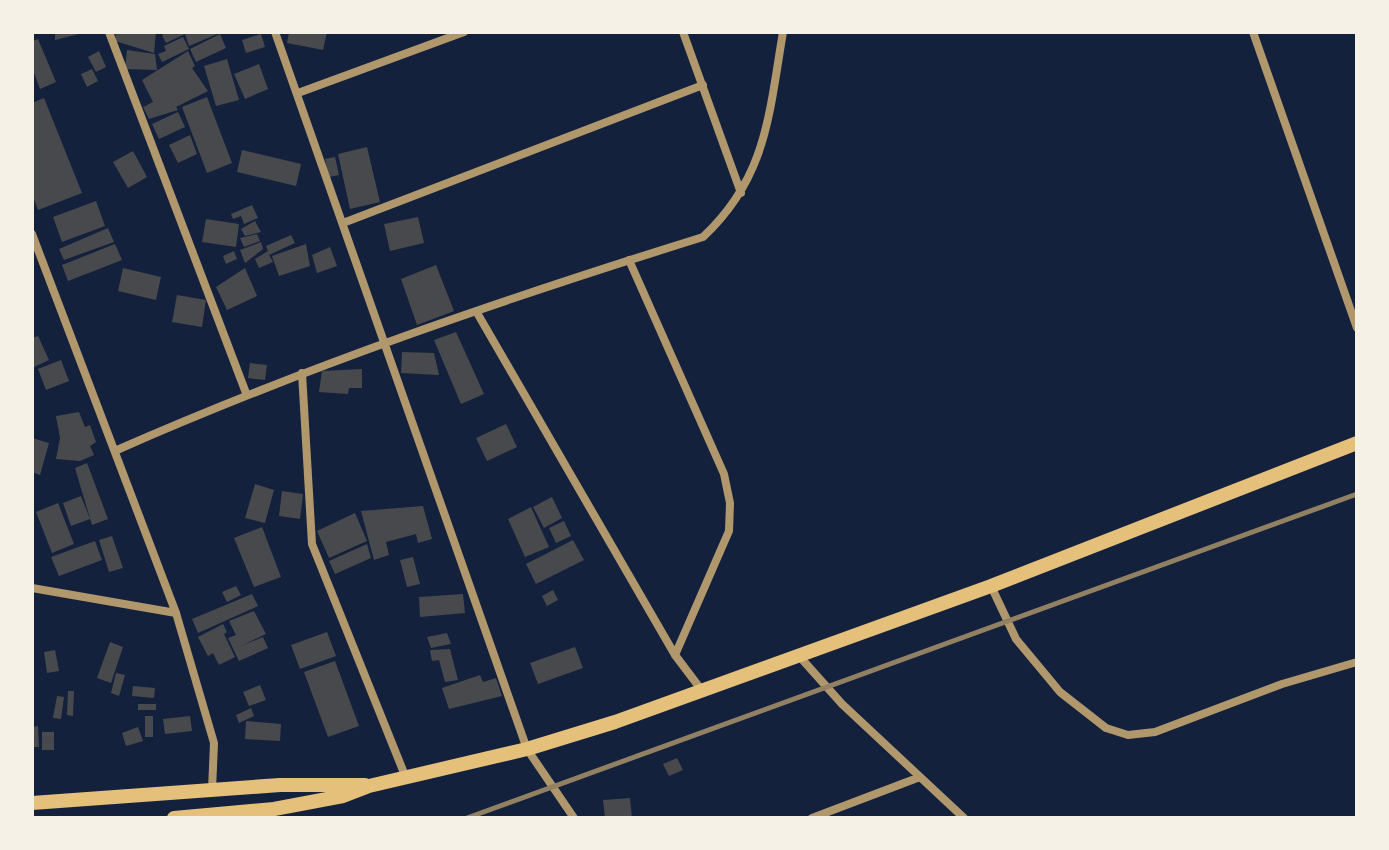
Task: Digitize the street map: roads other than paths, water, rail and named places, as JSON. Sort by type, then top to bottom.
[{"type":"highway","points":[[174,818],[274,809],[343,796],[369,786],[527,749],[703,693],[991,586],[1357,443]]},
{"type":"highway","points":[[32,803],[341,783],[369,786]]},
{"type":"street","points":[[109,32],[246,393]]},
{"type":"street","points":[[275,32],[527,749],[574,818]]},
{"type":"street","points":[[298,93],[464,32]]},
{"type":"street","points":[[683,32],[741,193]]},
{"type":"street","points":[[117,450],[246,393],[476,311],[703,237],[727,215],[758,163],[783,32]]},
{"type":"street","points":[[1253,32],[1357,328]]},
{"type":"street","points":[[343,223],[703,85]]},
{"type":"street","points":[[32,234],[117,450],[176,613],[214,743],[212,790]]},
{"type":"street","points":[[629,260],[724,474],[730,503],[729,531],[675,655]]},
{"type":"street","points":[[476,311],[675,655],[703,693]]},
{"type":"street","points":[[302,373],[312,544],[407,779]]},
{"type":"street","points":[[991,586],[1016,639],[1060,692],[1106,728],[1128,735],[1155,732],[1282,684],[1357,662]]},
{"type":"street","points":[[32,588],[176,613]]},
{"type":"street","points":[[800,657],[842,704],[964,818]]},
{"type":"street","points":[[812,818],[920,777]]},
{"type":"railway","points":[[467,818],[1357,494]]}]
